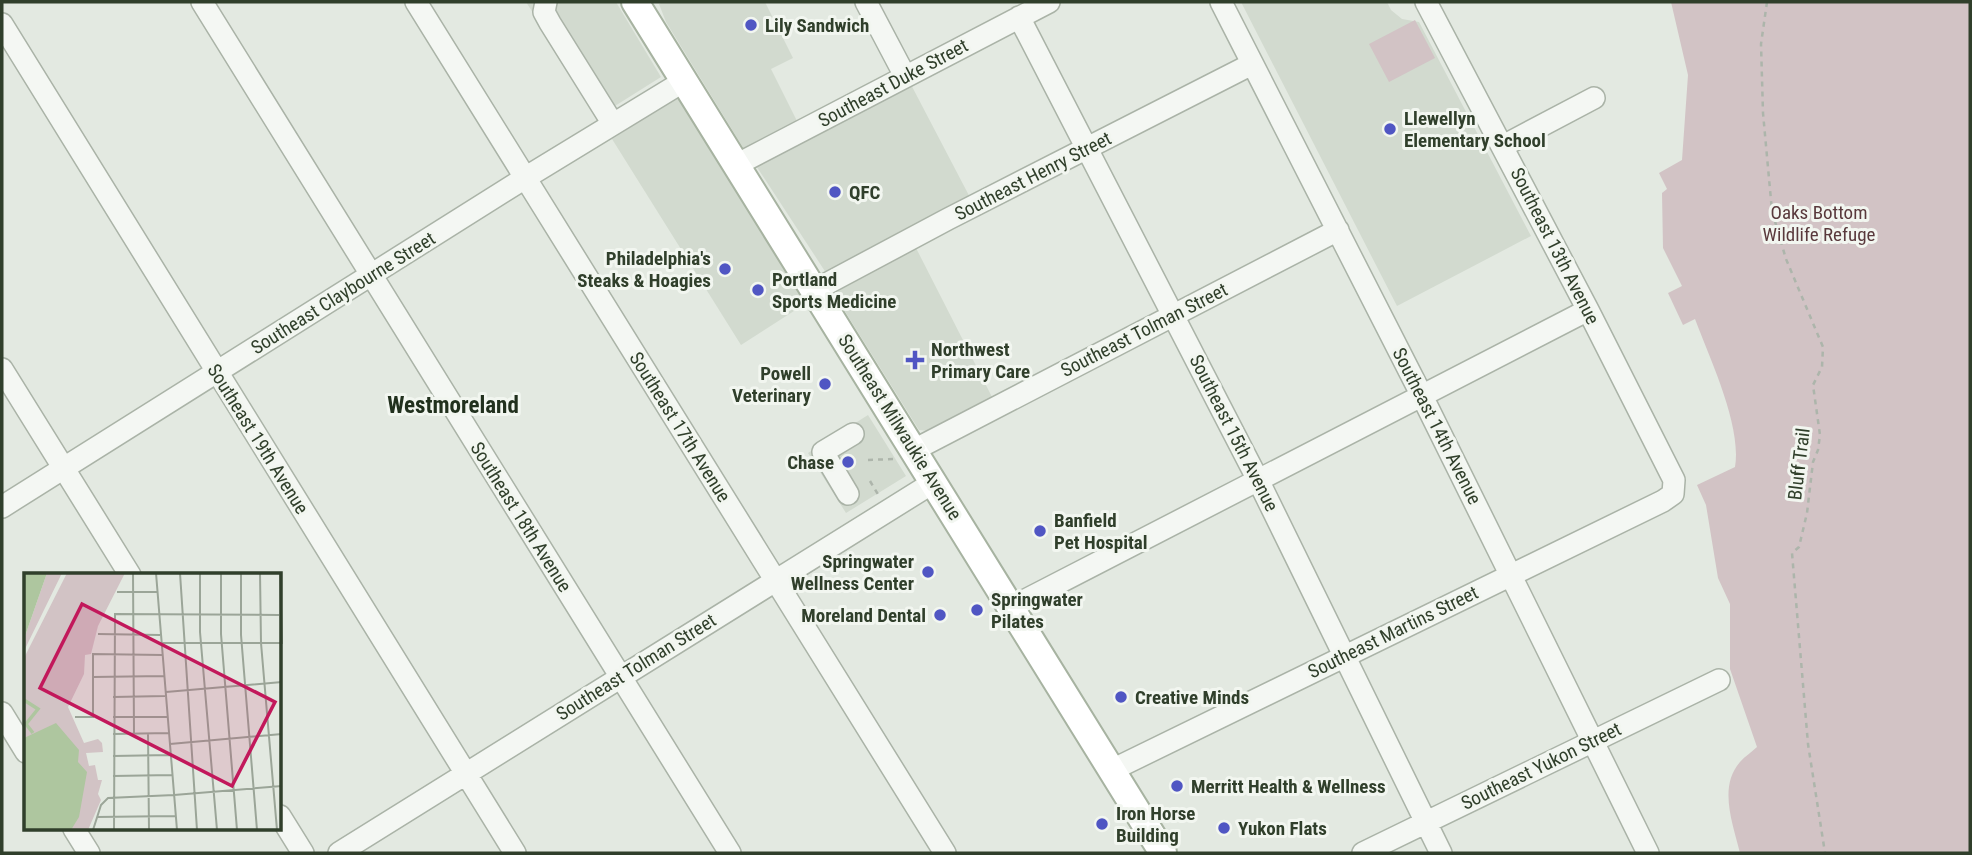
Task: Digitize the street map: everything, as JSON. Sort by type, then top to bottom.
[{"type":"main road","name":"Southeast Milwaukie Avenue","points":[[635,2],[1163,853]]},
{"type":"street","name":"Southeast 18th Avenue","points":[[202,2],[730,853]]},
{"type":"street","name":"Southeast 17th Avenue","points":[[416,2],[945,853]]},
{"type":"street","points":[[546,2],[544,12],[550,23],[613,124]]},
{"type":"street","points":[[866,2],[905,76]]},
{"type":"street","name":"Southeast Duke Street","points":[[736,164],[1049,2]]},
{"type":"street","name":"Southeast 14th Avenue","points":[[1221,2],[1422,397],[1648,853]]},
{"type":"street","name":"Southeast 13th Avenue","points":[[1426,2],[1674,480],[1673,494]]},
{"type":"street","name":"Southeast 15th Avenue","points":[[1019,17],[1259,482],[1441,853]]},
{"type":"street","name":"Southeast 19th Avenue","points":[[2,24],[515,853]]},
{"type":"street","name":"Southeast Henry Street","points":[[814,290],[1252,64]]},
{"type":"street","name":"Southeast Claybourne Street","points":[[2,506],[684,81]]},
{"type":"street","points":[[1503,146],[1594,98]]},
{"type":"street","name":"Southeast Tolman Street","points":[[914,450],[1338,230]]},
{"type":"street","points":[[1012,607],[1588,310]]},
{"type":"street","points":[[2,369],[129,573]]},
{"type":"street","points":[[849,494],[823,452],[853,434]]},
{"type":"street","name":"Southeast Tolman Street","points":[[339,853],[934,482]]},
{"type":"street","name":"Southeast Martins Street","points":[[1112,770],[1673,494]]},
{"type":"street","name":"Southeast Yukon Street","points":[[1363,853],[1719,680]]},
{"type":"street","points":[[2,713],[24,749]]},
{"type":"street","points":[[282,819],[303,853]]},
{"type":"street","points":[[75,830],[89,853]]},
{"type":"path","name":"Bluff Trail","points":[[1767,2],[1761,44],[1763,113],[1772,211],[1786,259],[1823,347],[1824,359],[1813,385],[1820,435],[1818,450],[1813,462],[1807,513],[1799,547],[1792,554],[1808,744],[1825,853]]},
{"type":"shaded area","points":[[526,2],[616,2],[661,77],[599,116]]},
{"type":"shaded area","points":[[765,2],[793,58],[771,69],[800,127],[747,154],[666,22],[659,4]]},
{"type":"shaded area","name":"Llewellyn Elementary School","points":[[1241,2],[1387,2],[1391,10],[1402,19],[1419,22],[1531,236],[1397,306]]},
{"type":"shaded area","points":[[907,77],[975,207],[832,282],[751,158]]},
{"type":"shaded area","points":[[675,99],[681,99],[808,302],[741,345],[612,139]]},
{"type":"shaded area","points":[[916,248],[992,397],[930,431],[919,430],[836,297],[839,289]]},
{"type":"shaded area","points":[[868,415],[906,476],[846,513],[808,453]]},
{"type":"green space","name":"Oaks Bottom Wildlife Refuge","points":[[1671,2],[1970,2],[1970,853],[1740,853],[1728,794],[1733,772],[1757,747],[1730,669],[1730,604],[1718,578],[1706,505],[1697,485],[1735,467],[1736,451],[1734,432],[1723,393],[1695,319],[1683,325],[1668,293],[1682,286],[1663,248],[1662,193],[1667,189],[1659,173],[1682,160],[1688,75]]},
{"type":"green space","points":[[1415,20],[1435,58],[1389,82],[1369,44]]},
{"type":"place","name":"Lily Sandwich","points":[[751,25]]},
{"type":"place","name":"Llewellyn Elementary School","points":[[1390,129]]},
{"type":"place","name":"QFC","points":[[835,192]]},
{"type":"place","name":"Philadelphia's Steaks & Hoagies","points":[[725,269]]},
{"type":"place","name":"Portland Sports Medicine","points":[[758,290]]},
{"type":"place","name":"Northwest Primary Care","points":[[915,360]]},
{"type":"place","name":"Powell Veterinary","points":[[825,384]]},
{"type":"place","name":"Chase","points":[[848,462]]},
{"type":"place","name":"Banfield Pet Hospital","points":[[1040,531]]},
{"type":"place","name":"Springwater Wellness Center","points":[[928,572]]},
{"type":"place","name":"Springwater Pilates","points":[[977,610]]},
{"type":"place","name":"Moreland Dental","points":[[940,615]]},
{"type":"place","name":"Creative Minds","points":[[1121,697]]},
{"type":"place","name":"Merritt Health & Wellness","points":[[1177,786]]},
{"type":"place","name":"Iron Horse Building","points":[[1102,824]]},
{"type":"place","name":"Yukon Flats","points":[[1224,828]]},
{"type":"district","name":"Westmoreland","points":[[453,405]]}]
